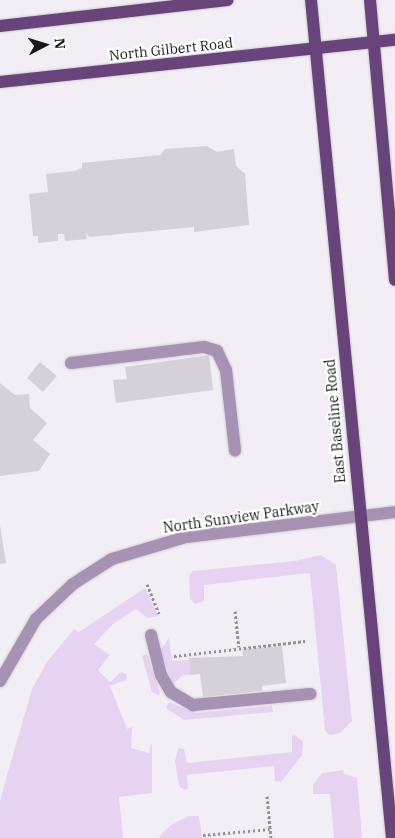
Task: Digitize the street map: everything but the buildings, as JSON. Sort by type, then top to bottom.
[{"type":"main road","points":[[0,26],[228,0]]},
{"type":"main road","name":"East Baseline Road","points":[[311,0],[359,517],[392,838]]},
{"type":"main road","points":[[370,0],[395,280]]},
{"type":"main road","name":"North Gilbert Road","points":[[0,82],[395,40]]},
{"type":"street","points":[[71,363],[204,347],[217,351],[226,370],[235,450]]},
{"type":"street","name":"North Sunview Parkway","points":[[0,682],[36,619],[73,584],[112,560],[156,544],[186,537],[395,512]]},
{"type":"street","points":[[151,635],[161,675],[171,692],[193,705],[310,694]]},
{"type":"path","points":[[146,584],[159,614]]},
{"type":"path","points":[[235,611],[238,647]]},
{"type":"path","points":[[173,647],[174,657],[184,653],[306,641]]},
{"type":"path","points":[[266,796],[270,838]]},
{"type":"path","points":[[203,835],[270,830]]},
{"type":"shaded area","points":[[321,555],[336,565],[352,721],[340,733],[330,735],[325,731],[310,573],[204,585],[204,601],[195,604],[190,599],[189,576],[193,571],[295,561]]},
{"type":"shaded area","points":[[145,588],[158,616],[148,618],[136,609],[113,624],[94,644],[110,655],[98,670],[110,682],[121,672],[127,674],[126,680],[110,686],[127,729],[132,727],[131,748],[149,753],[151,743],[152,793],[119,797],[123,838],[0,838],[0,802],[5,782],[32,689],[47,662],[74,629],[79,632]]},
{"type":"shaded area","points":[[169,638],[172,661],[189,660],[190,675],[183,675],[172,685],[161,650]]},
{"type":"shaded area","points":[[147,654],[160,692],[159,695],[152,692],[142,656]]},
{"type":"shaded area","points":[[169,702],[195,713],[272,706],[273,712],[184,720],[166,708]]},
{"type":"shaded area","points":[[294,735],[303,741],[302,755],[281,782],[275,781],[274,766],[187,775],[188,789],[184,790],[179,786],[175,761],[178,748],[184,749],[187,763],[292,752],[292,736]]},
{"type":"shaded area","points":[[343,770],[344,774],[357,778],[362,838],[334,838],[330,794],[313,794],[313,785],[322,773]]},
{"type":"shaded area","points":[[189,816],[199,816],[202,838],[158,838],[171,825]]}]
